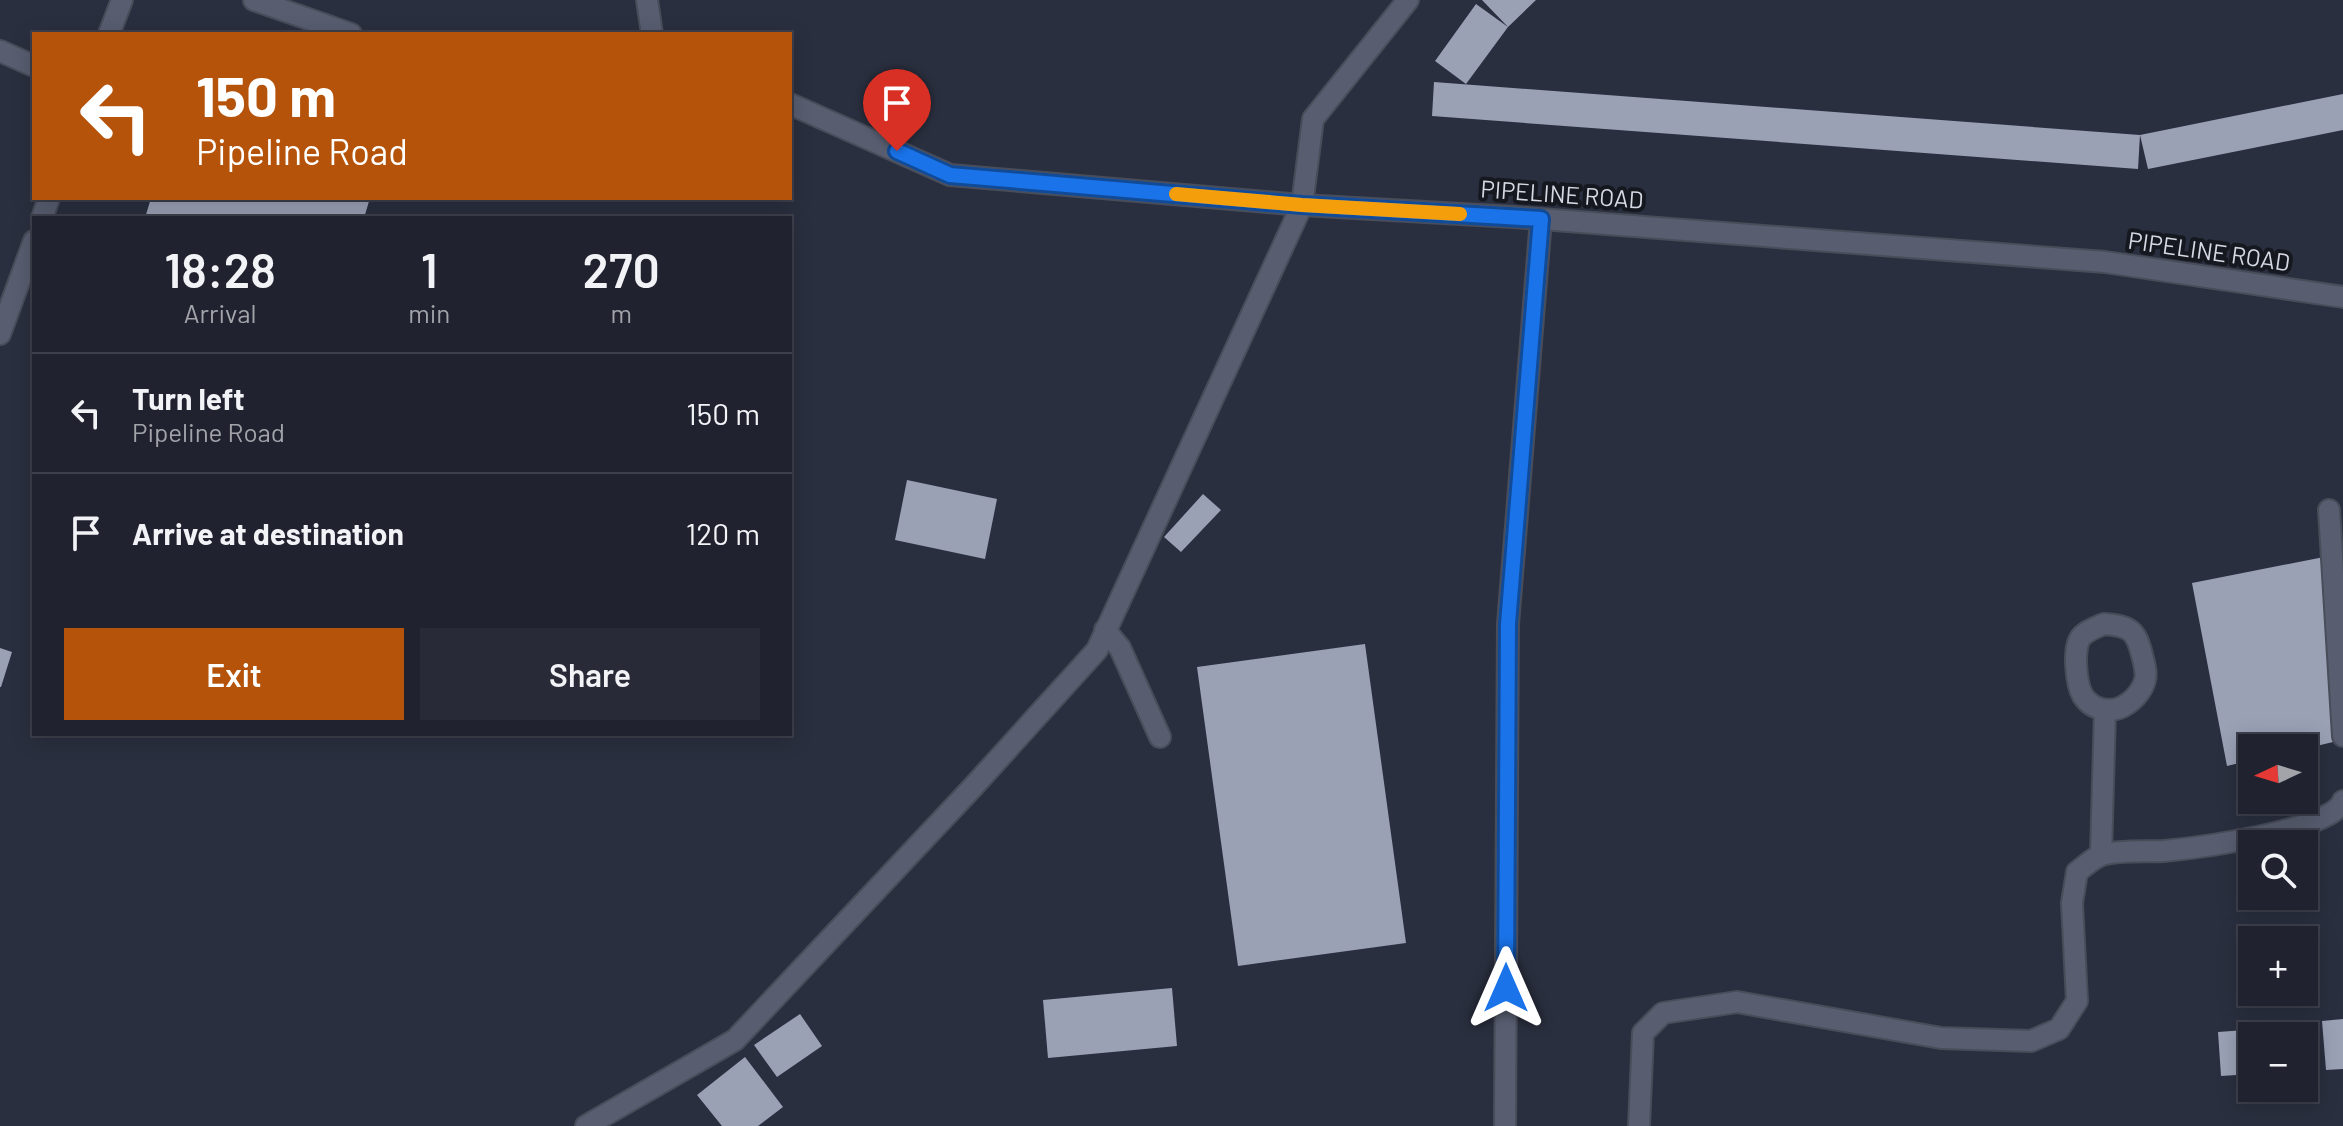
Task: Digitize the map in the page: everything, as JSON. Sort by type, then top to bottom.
[{"type":"street","points":[[110,32],[122,0]]},
{"type":"street","points":[[254,0],[345,32]]},
{"type":"street","points":[[647,0],[652,32]]},
{"type":"street","points":[[586,1126],[735,1040],[1097,650],[1302,205],[1313,119],[1408,0]]},
{"type":"street","points":[[0,51],[32,65]]},
{"type":"street","name":"PIPELINE ROAD","points":[[792,105],[950,175],[1302,205],[1541,219],[2105,262],[2343,297]]},
{"type":"street","points":[[1505,1126],[1508,624],[1541,219]]},
{"type":"street","points":[[0,334],[32,246]]},
{"type":"street","points":[[2329,510],[2343,736]]},
{"type":"street","points":[[1105,630],[1120,648],[1160,737]]},
{"type":"street","points":[[2101,855],[2105,710]]},
{"type":"street","points":[[1639,1126],[1643,1033],[1663,1013],[1737,1002],[1941,1038],[2031,1041],[2059,1029],[2077,1001],[2072,903],[2077,872],[2101,855],[2166,851],[2275,834],[2326,817],[2343,801]]},
{"type":"building","points":[[1482,0],[1536,0],[1508,27]]},
{"type":"building","points":[[1476,4],[1508,27],[1466,84],[1435,61]]},
{"type":"building","points":[[1434,82],[2140,135],[2138,169],[1432,116]]},
{"type":"building","points":[[2343,94],[2343,130],[2148,169],[2140,135]]},
{"type":"building","points":[[150,200],[369,200],[365,216],[146,216]]},
{"type":"building","points":[[907,480],[997,499],[985,559],[895,540]]},
{"type":"building","points":[[1203,494],[1221,510],[1181,552],[1164,537]]},
{"type":"building","points":[[2324,557],[2333,742],[2318,746],[2318,734],[2238,734],[2238,763],[2227,766],[2192,583]]},
{"type":"building","points":[[1365,644],[1406,943],[1238,966],[1197,667]]},
{"type":"building","points":[[0,648],[12,652],[1,687],[0,687]]},
{"type":"building","points":[[1172,988],[1177,1046],[1048,1058],[1043,1000]]},
{"type":"building","points":[[800,1014],[822,1046],[777,1077],[754,1045]]},
{"type":"building","points":[[2343,1019],[2343,1069],[2326,1070],[2322,1021]]},
{"type":"building","points":[[2238,1031],[2238,1075],[2221,1076],[2218,1032]]},
{"type":"building","points":[[745,1057],[783,1107],[758,1126],[722,1126],[697,1095]]},
{"type":"slow traffic","points":[[1176,194],[1460,214]]},
{"type":"route","points":[[897,151],[950,175],[1302,205],[1541,219],[1508,624],[1506,988]]}]
